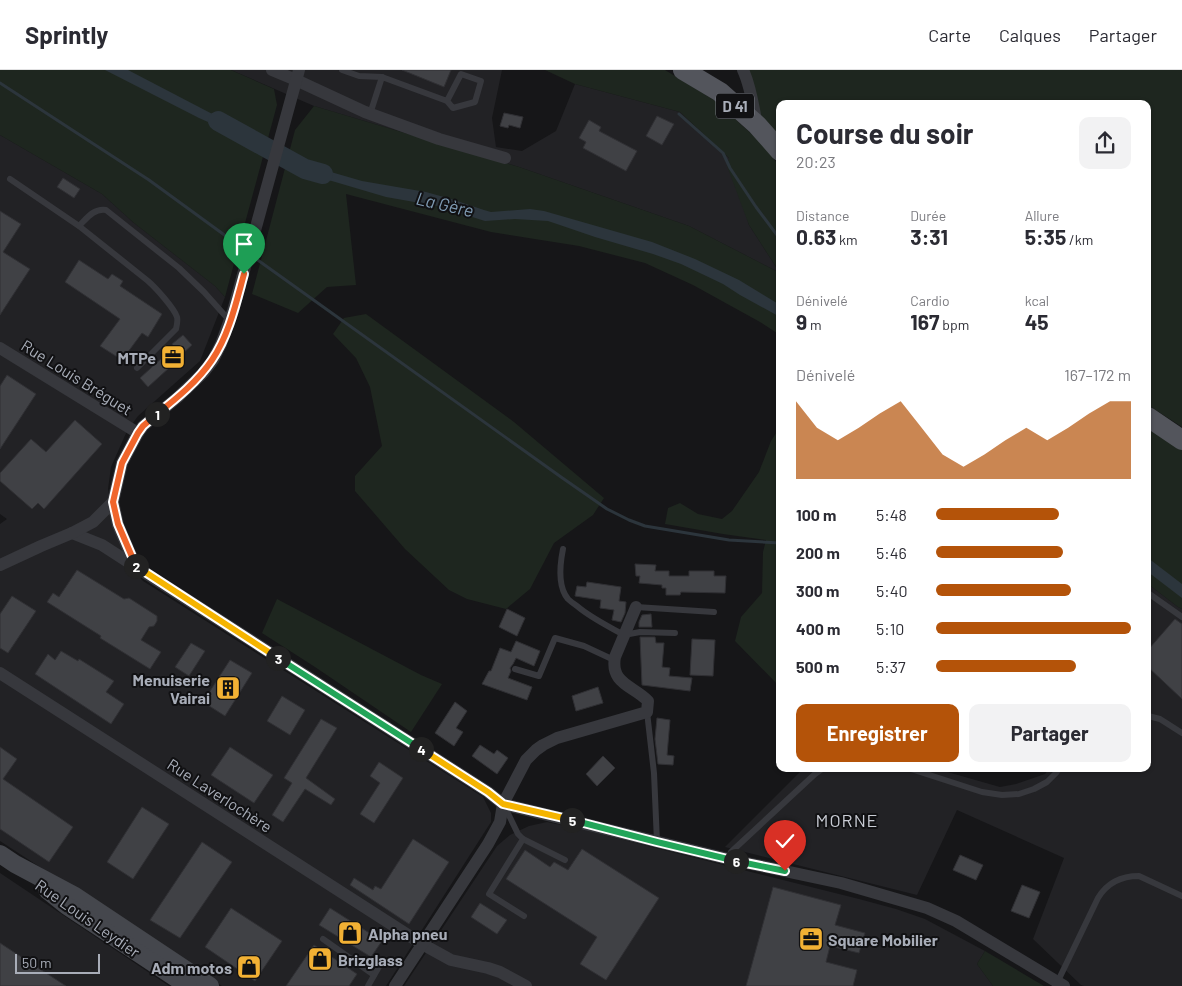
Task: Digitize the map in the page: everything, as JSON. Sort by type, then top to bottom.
[{"type":"main road","name":"D 41","points":[[683,70],[720,92],[757,125],[776,146]]},
{"type":"main road","points":[[1151,419],[1182,440]]},
{"type":"main road","points":[[0,854],[75,896],[210,986]]},
{"type":"main road","name":"Rue Louis Leydier","points":[[15,864],[67,906],[188,986]]},
{"type":"street","points":[[272,70],[297,75],[370,114],[439,139],[505,158]]},
{"type":"street","points":[[743,70],[751,94],[757,125]]},
{"type":"street","points":[[136,567],[118,524],[113,502],[122,463],[143,426],[203,373],[217,352],[230,321],[297,75]]},
{"type":"street","name":"Rue Louis Bréguet","points":[[0,348],[138,433]]},
{"type":"street","points":[[0,565],[93,522],[113,502]]},
{"type":"street","points":[[72,533],[102,545],[471,781],[503,804],[538,811],[728,859],[841,883],[927,908],[956,921],[1060,984]]},
{"type":"street","points":[[395,986],[488,844],[500,822],[503,804],[526,760],[543,745],[557,738],[647,712],[648,701],[616,675],[613,665],[636,606]]},
{"type":"street","name":"Rue Laverlochère","points":[[0,673],[422,944],[451,960],[500,972],[526,986]]},
{"type":"lane","points":[[342,70],[382,77],[447,101],[453,108],[475,102],[481,81],[461,74],[447,101]]},
{"type":"lane","points":[[370,114],[382,77]]},
{"type":"lane","points":[[10,179],[79,226],[148,281],[156,288],[176,315],[178,323],[176,329],[137,368]]},
{"type":"lane","points":[[79,226],[94,211],[106,210],[179,268],[230,321]]},
{"type":"lane","points":[[563,548],[560,567],[564,592],[567,598],[586,613],[624,636],[640,632],[675,633]]},
{"type":"lane","points":[[1151,595],[1182,617]]},
{"type":"lane","points":[[636,606],[714,612]]},
{"type":"lane","points":[[515,669],[539,676],[555,638],[584,646],[614,660]]},
{"type":"lane","points":[[647,712],[654,773],[657,842]]},
{"type":"lane","points":[[1151,717],[1160,719],[1182,733]]},
{"type":"lane","points":[[728,859],[731,852],[818,772]]},
{"type":"lane","points":[[920,772],[982,792],[1002,795],[1019,794],[1034,789],[1047,782],[1057,772]]},
{"type":"lane","points":[[503,804],[518,834],[523,839],[565,860]]},
{"type":"lane","points":[[523,839],[489,894],[524,916]]},
{"type":"lane","points":[[1060,984],[1103,889],[1122,878],[1139,876],[1182,896]]},
{"type":"lane","points":[[323,939],[374,975]]},
{"type":"lane","points":[[368,986],[380,965]]},
{"type":"shaded area","points":[[0,70],[231,70],[274,89],[277,105],[225,297],[215,286],[134,223],[102,194],[0,135]]},
{"type":"shaded area","points":[[231,70],[502,70],[492,118],[496,147],[522,151],[556,131],[575,84],[680,112],[729,158],[749,225],[776,267],[776,271],[689,226],[519,167],[314,106]]},
{"type":"shaded area","points":[[545,70],[665,70],[714,100],[766,147],[776,162],[776,267],[749,225],[727,166],[729,158],[680,112],[575,84]]},
{"type":"shaded area","points":[[745,70],[1182,70],[1182,427],[1151,407],[1151,100],[776,100],[776,135],[758,115]]},
{"type":"shaded area","points":[[314,106],[519,167],[689,226],[776,271],[776,332],[693,285],[645,263],[579,246],[491,232],[346,194],[356,285],[327,287],[298,313],[252,294],[295,130]]},
{"type":"shaded area","points":[[0,135],[102,194],[134,223],[215,286],[225,297],[200,361],[138,416],[127,431],[111,467],[108,489],[112,517],[132,569],[143,581],[483,797],[491,813],[491,822],[386,986],[222,986],[0,841],[0,524],[7,519],[0,514]]},
{"type":"shaded area","points":[[366,314],[514,422],[604,498],[593,515],[554,543],[530,589],[506,609],[467,599],[449,590],[405,549],[355,491],[355,476],[382,446],[370,387],[356,358],[333,334],[344,318]]},
{"type":"shaded area","points":[[1151,428],[1182,446],[1182,609],[1151,586]]},
{"type":"shaded area","points":[[776,433],[776,683],[735,641],[741,617],[762,593],[763,552],[766,540],[665,524],[668,508],[680,503],[698,514],[722,519],[732,511],[759,472]]},
{"type":"shaded area","points":[[1151,586],[1182,609],[1182,986],[1081,985],[1033,939],[1064,858],[957,810],[917,895],[725,847],[800,772],[948,772],[1000,787],[1016,784],[1047,772],[1151,772]]},
{"type":"shaded area","points":[[277,599],[421,675],[442,684],[411,732],[262,633]]},
{"type":"shaded area","points":[[547,822],[859,899],[925,919],[985,951],[977,964],[993,986],[404,986],[497,846],[510,835],[529,826]]},
{"type":"shaded area","points":[[0,873],[169,986],[0,986]]},
{"type":"shaded area","points":[[985,951],[1044,986],[993,986],[977,964]]},
{"type":"water","points":[[105,70],[128,70],[243,130],[242,137],[199,118]]},
{"type":"water","points":[[300,163],[362,181],[426,192],[491,212],[530,209],[544,211],[652,242],[695,259],[739,280],[776,303],[776,315],[723,284],[681,264],[548,221],[515,219],[485,221],[437,206],[386,197],[298,171]]},
{"type":"water","points":[[1151,560],[1182,584],[1182,598],[1151,574]]},
{"type":"building","points":[[402,70],[451,70],[444,87]]},
{"type":"building","points":[[504,113],[523,117],[520,128],[509,125],[508,128],[500,126]]},
{"type":"building","points":[[657,116],[674,124],[662,145],[646,136]]},
{"type":"building","points":[[589,120],[601,127],[599,131],[637,151],[626,171],[583,148],[586,142],[579,138]]},
{"type":"building","points":[[63,178],[80,189],[74,198],[57,187]]},
{"type":"building","points":[[0,211],[21,224],[3,252],[30,269],[0,315]]},
{"type":"building","points":[[79,260],[108,279],[112,274],[123,281],[120,286],[162,314],[148,337],[142,333],[122,360],[100,346],[120,319],[65,282]]},
{"type":"building","points":[[183,335],[192,345],[181,355],[184,358],[172,369],[170,367],[148,387],[140,378],[174,347],[172,344]]},
{"type":"building","points":[[7,375],[36,394],[0,449],[0,386]]},
{"type":"building","points":[[75,420],[102,444],[44,509],[38,503],[32,509],[0,481],[0,473],[31,439],[46,452]]},
{"type":"building","points":[[635,564],[656,565],[655,571],[669,571],[669,576],[689,576],[689,571],[714,571],[714,576],[726,576],[725,593],[681,592],[680,595],[666,595],[666,588],[662,588],[662,585],[639,583],[640,576],[636,576]]},
{"type":"building","points":[[77,570],[124,599],[129,598],[157,616],[154,626],[149,627],[141,640],[161,652],[150,669],[47,602],[53,593],[59,597]]},
{"type":"building","points":[[587,582],[621,587],[619,601],[626,602],[625,613],[621,622],[612,620],[614,610],[600,608],[601,600],[575,596],[577,586],[586,587]]},
{"type":"building","points":[[12,596],[36,611],[8,653],[0,648],[0,614]]},
{"type":"building","points":[[507,609],[525,618],[517,636],[499,627]]},
{"type":"building","points":[[651,614],[652,627],[639,627],[642,615]]},
{"type":"building","points":[[1175,619],[1182,624],[1182,699],[1151,670],[1151,647]]},
{"type":"building","points":[[640,637],[655,637],[656,643],[664,643],[662,667],[670,668],[669,676],[692,678],[690,691],[642,685]]},
{"type":"building","points":[[692,639],[715,640],[713,676],[690,675]]},
{"type":"building","points":[[516,641],[540,651],[534,666],[516,658],[510,668],[511,671],[508,678],[532,687],[527,700],[482,684],[489,671],[491,671],[500,648],[511,652]]},
{"type":"building","name":"Menuiserie Vairai","points":[[191,643],[205,651],[189,676],[175,667]]},
{"type":"building","points":[[61,651],[78,661],[79,659],[114,681],[106,692],[124,704],[111,724],[35,674],[48,654],[55,660]]},
{"type":"building","name":"Menuiserie Vairai","points":[[230,660],[252,673],[225,716],[203,702]]},
{"type":"building","points":[[598,687],[603,703],[576,711],[572,696]]},
{"type":"building","points":[[282,696],[305,710],[290,735],[267,721]]},
{"type":"building","points":[[455,702],[467,711],[456,728],[463,732],[454,746],[435,733]]},
{"type":"building","points":[[657,718],[670,720],[667,755],[674,756],[673,765],[658,764],[655,739]]},
{"type":"building","points":[[321,719],[337,728],[306,778],[335,799],[331,805],[305,789],[283,822],[272,815],[292,783],[284,778]]},
{"type":"building","points":[[480,745],[494,754],[497,750],[508,758],[497,774],[472,756]]},
{"type":"building","points":[[0,747],[17,759],[3,779],[73,827],[49,862],[0,829]]},
{"type":"building","points":[[230,747],[273,775],[254,803],[211,775]]},
{"type":"building","points":[[603,756],[615,768],[597,786],[586,774]]},
{"type":"building","points":[[379,762],[403,778],[374,823],[360,814],[380,783],[370,776]]},
{"type":"building","points":[[142,807],[169,824],[133,879],[107,862]]},
{"type":"building","points":[[413,839],[449,862],[409,924],[350,885],[354,878],[373,890],[375,886],[381,889]]},
{"type":"building","points":[[202,842],[232,862],[180,938],[150,920]]},
{"type":"building","points":[[582,849],[659,898],[606,980],[580,964],[597,937],[506,879],[525,850],[550,867],[554,862],[568,870]]},
{"type":"building","points":[[960,855],[983,865],[976,880],[953,870]]},
{"type":"building","points":[[1022,885],[1040,892],[1029,918],[1011,911]]},
{"type":"building","name":"Square Mobilier","points":[[773,887],[841,905],[835,925],[865,933],[859,953],[830,946],[826,962],[857,970],[853,986],[746,986]]},
{"type":"building","points":[[480,903],[507,920],[497,934],[471,917]]},
{"type":"building","points":[[231,908],[282,941],[255,981],[205,947]]},
{"type":"building","name":"Alpha pneu","points":[[330,908],[382,941],[371,957],[319,925]]},
{"type":"building","points":[[0,943],[66,986],[0,986]]},
{"type":"building","name":"Brizglass","points":[[314,945],[357,974],[349,986],[286,986]]},
{"type":"waterway","points":[[0,83],[149,180],[245,250]]},
{"type":"waterway","points":[[679,114],[723,153],[730,168],[776,234]]},
{"type":"waterway","name":"La Gère","points":[[218,121],[305,169],[323,174]]},
{"type":"waterway","points":[[252,256],[607,509],[645,526],[729,540],[776,543]]},
{"type":"place","name":"MTPe","points":[[173,357]]},
{"type":"place","name":"Menuiserie Vairai","points":[[228,688]]},
{"type":"place","name":"Alpha pneu","points":[[350,933]]},
{"type":"place","name":"Square Mobilier","points":[[811,939]]},
{"type":"place","name":"Brizglass","points":[[320,959]]},
{"type":"place","name":"Adm motos","points":[[249,967]]},
{"type":"district","name":"MORNE","points":[[847,820]]},
{"type":"route","points":[[244,274],[234,310],[213,360],[203,373],[178,397],[143,426],[122,463],[113,502],[118,524],[136,567],[488,792],[503,804],[538,811],[728,859],[785,871]]}]
